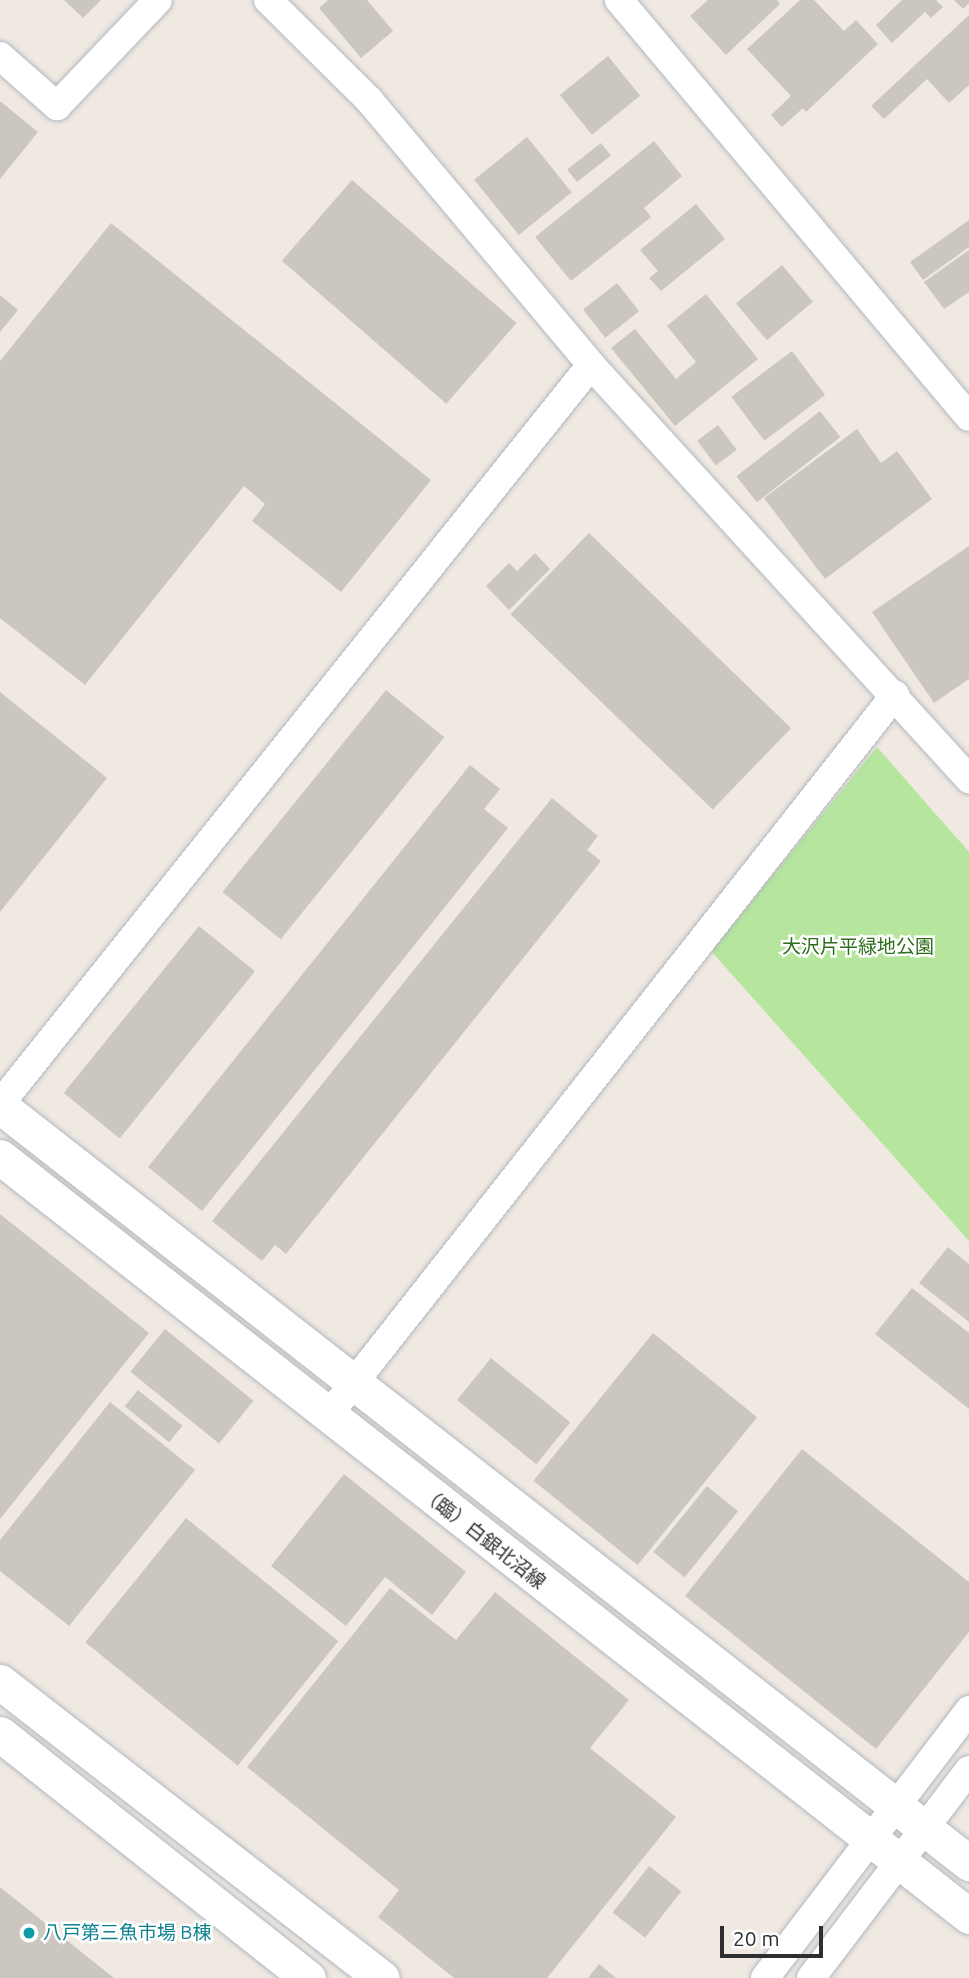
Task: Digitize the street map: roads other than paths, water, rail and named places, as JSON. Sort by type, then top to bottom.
[{"type":"street","points":[[268,0],[369,100],[591,365],[969,779]]},
{"type":"street","points":[[619,0],[969,418]]},
{"type":"street","points":[[0,56],[57,106],[152,2]]},
{"type":"street","points":[[591,365],[0,1105],[969,1863]]},
{"type":"street","points":[[327,1417],[895,695]]},
{"type":"street","name":"（臨）白銀北沼線","points":[[0,1157],[327,1417],[969,1916]]},
{"type":"street","points":[[0,1682],[382,1978]]},
{"type":"street","points":[[765,1978],[873,1841],[969,1710]]},
{"type":"street","points":[[0,1734],[308,1978]]},
{"type":"street","points":[[811,1978],[901,1863],[969,1770]]},
{"type":"place","name":"八戸第三魚市場 B棟","points":[[29,1933]]},
{"type":"park label","name":"大沢片平緑地公園","points":[[858,947]]}]
